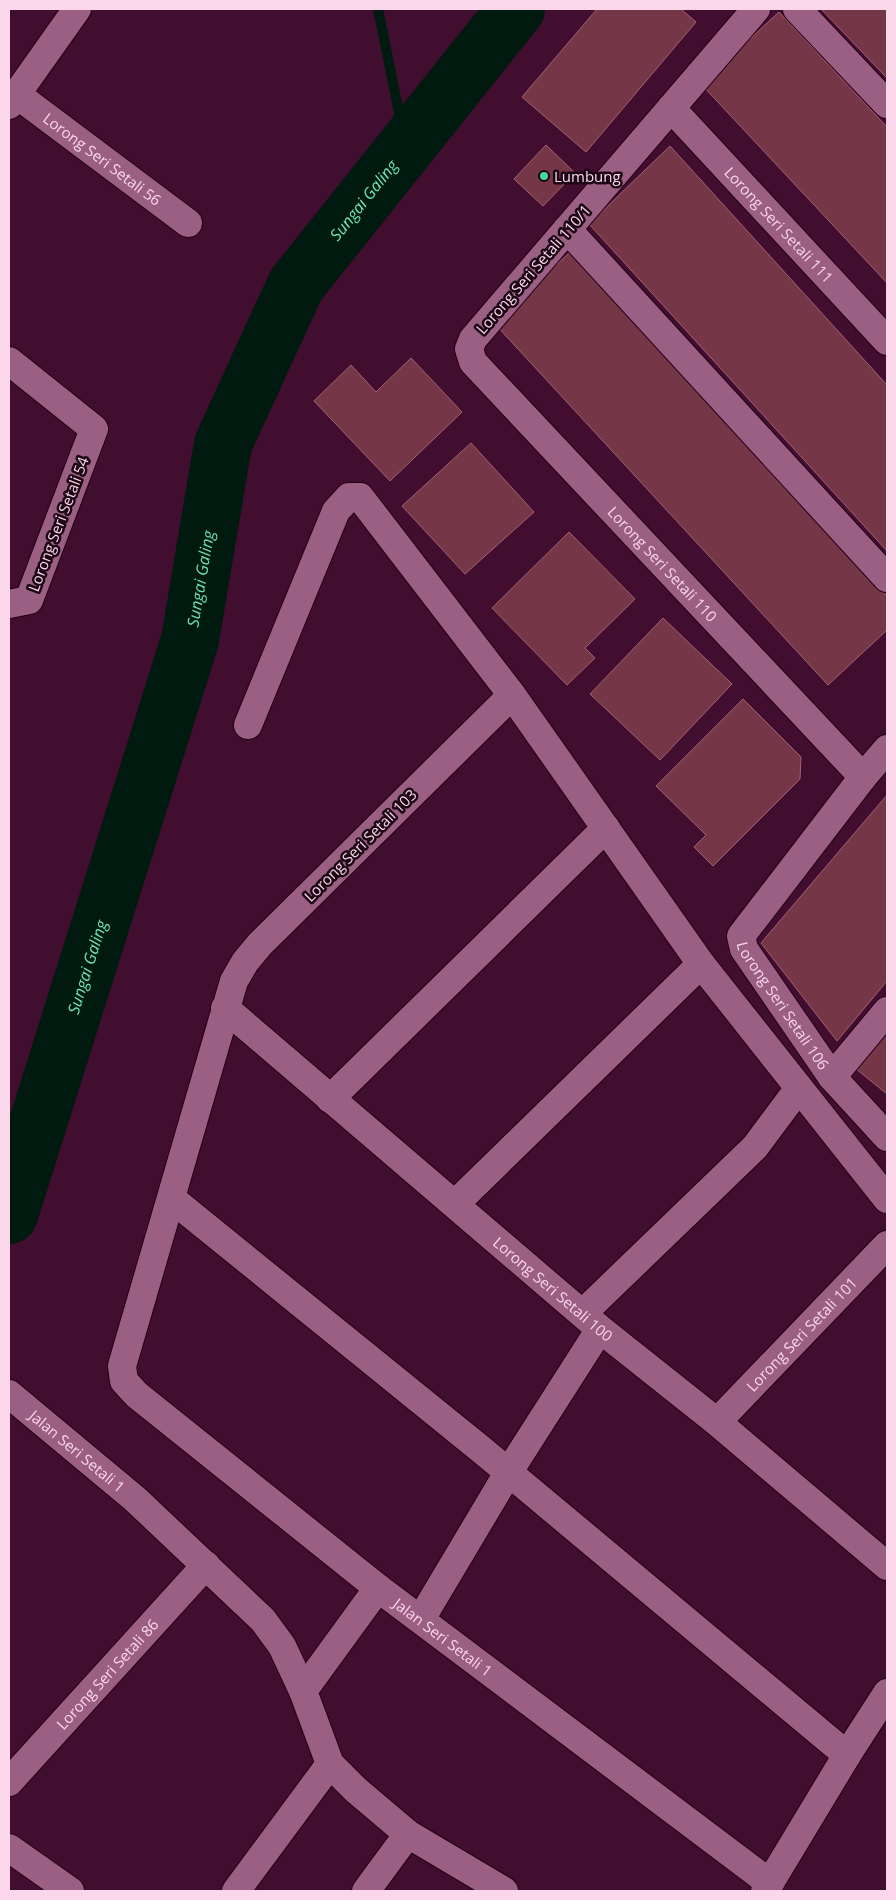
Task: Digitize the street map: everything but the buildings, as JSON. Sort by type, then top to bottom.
[{"type":"street","points":[[13,99],[77,9]]},
{"type":"street","name":"Lorong Seri Setali 110/1","points":[[469,348],[473,339],[756,9]]},
{"type":"street","points":[[797,9],[887,104]]},
{"type":"street","name":"Lorong Seri Setali 56","points":[[13,99],[188,223]]},
{"type":"street","name":"Lorong Seri Setali 111","points":[[671,108],[887,341]]},
{"type":"street","points":[[567,229],[887,578]]},
{"type":"street","name":"Lorong Seri Setali 110","points":[[469,348],[473,362],[863,777]]},
{"type":"street","name":"Lorong Seri Setali 54","points":[[9,361],[94,429],[29,600],[9,604]]},
{"type":"street","points":[[248,725],[336,511],[349,497],[360,497],[512,695],[701,964],[887,1199]]},
{"type":"street","name":"Lorong Seri Setali 103","points":[[124,1381],[122,1366],[172,1199],[225,1008],[234,982],[245,962],[260,944],[512,695]]},
{"type":"street","name":"Lorong Seri Setali 106","points":[[887,749],[863,777],[741,936],[744,949],[832,1078],[887,1137]]},
{"type":"street","points":[[330,1099],[606,828]]},
{"type":"street","points":[[455,1204],[701,964]]},
{"type":"street","name":"Lorong Seri Setali 100","points":[[225,1008],[591,1321],[717,1422],[887,1566]]},
{"type":"street","points":[[832,1078],[887,1010]]},
{"type":"street","points":[[421,1619],[508,1473],[591,1321],[755,1147],[799,1088]]},
{"type":"street","points":[[172,1199],[508,1473],[847,1754]]},
{"type":"street","name":"Lorong Seri Setali 101","points":[[717,1422],[887,1245]]},
{"type":"street","name":"Jalan Seri Setali 1","points":[[124,1381],[137,1395],[378,1588],[421,1619],[768,1887]]},
{"type":"street","name":"Jalan Seri Setali 1","points":[[17,1400],[134,1499],[263,1620],[282,1646],[303,1691],[330,1764],[356,1790],[408,1834],[504,1891]]},
{"type":"street","name":"Lorong Seri Setali 86","points":[[9,1782],[206,1565]]},
{"type":"street","points":[[303,1691],[378,1588]]},
{"type":"street","points":[[768,1887],[847,1754],[887,1692]]},
{"type":"street","points":[[236,1891],[330,1764]]},
{"type":"street","points":[[366,1891],[408,1834]]},
{"type":"street","points":[[9,1848],[70,1891]]},
{"type":"waterway","points":[[378,9],[406,147]]},
{"type":"waterway","name":"Sungai Galing","points":[[9,1215],[190,640],[223,444],[296,285],[516,9]]},
{"type":"place","name":"Lumbung","points":[[544,176]]}]
